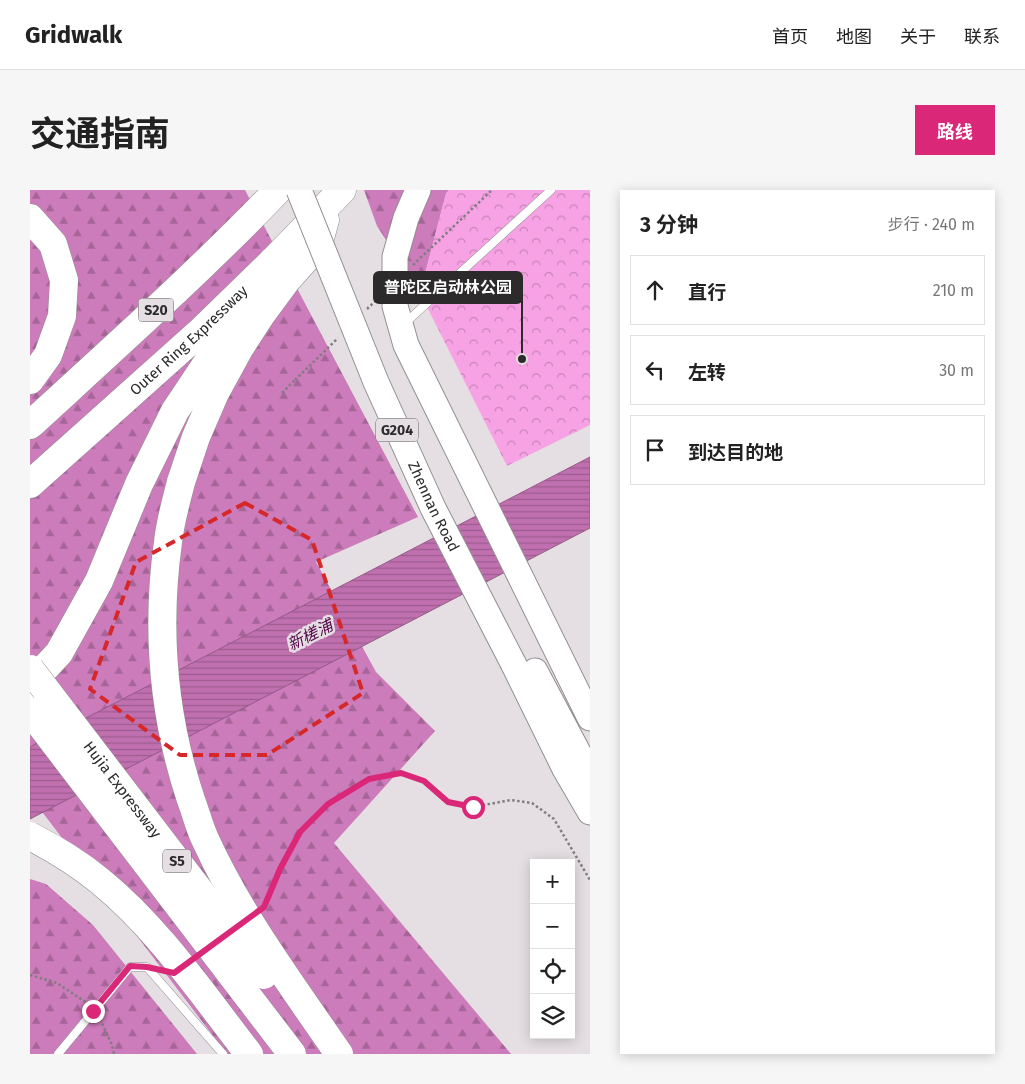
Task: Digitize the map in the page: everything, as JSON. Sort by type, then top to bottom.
[{"type":"highway","name":"S20","points":[[30,425],[169,298],[243,227],[278,190]]},
{"type":"highway","name":"Outer Ring Expressway","points":[[30,484],[200,332],[272,261],[329,194]]},
{"type":"highway","points":[[329,194],[318,245],[286,281],[260,315],[215,393],[196,437],[181,482],[168,539],[162,601],[162,650],[168,708],[181,770],[204,838],[232,894],[265,947],[339,1054]]},
{"type":"highway","points":[[30,218],[53,244],[64,280],[62,316],[48,355],[30,380]]},
{"type":"highway","points":[[33,675],[59,653],[99,581],[139,484],[175,411],[229,330],[264,286],[272,261]]},
{"type":"highway","name":"Hujia Expressway","points":[[33,675],[324,1054]]},
{"type":"highway","name":"Hujia Expressway","points":[[30,711],[292,1054]]},
{"type":"highway","points":[[30,836],[59,851],[101,881],[138,916],[170,952],[249,1054]]},
{"type":"main road","name":"Zhennan Road","points":[[299,190],[376,382],[433,508],[520,660],[590,775]]},
{"type":"main road","points":[[418,190],[406,218],[396,257],[395,306],[406,345],[590,718]]},
{"type":"main road","name":"Zhennan Road","points":[[329,194],[390,375],[520,660],[565,769],[590,812]]},
{"type":"lane","points":[[401,327],[552,190]]},
{"type":"lane","points":[[58,1054],[130,966],[147,967],[223,1054]]},
{"type":"path","points":[[409,269],[492,190]]},
{"type":"path","points":[[388,289],[402,275]]},
{"type":"path","points":[[282,393],[294,380]]},
{"type":"path","points":[[264,907],[280,869],[300,832],[328,804],[369,779],[401,773],[424,781],[448,802],[473,807],[510,800],[532,803],[554,819],[590,880]]},
{"type":"path","points":[[30,975],[56,983],[84,1000],[102,1021],[114,1054]]},
{"type":"highlighted area","points":[[245,503],[312,540],[363,693],[267,755],[180,755],[90,689],[136,562]]},
{"type":"green space","points":[[30,190],[245,190],[418,517],[316,562],[376,672],[435,731],[334,843],[511,1054],[227,1054],[30,796]]},
{"type":"green space","points":[[364,190],[449,190],[446,194],[420,293],[377,226]]},
{"type":"green space","points":[[449,190],[590,190],[590,425],[507,466],[420,293],[446,193]]},
{"type":"green space","points":[[30,879],[46,884],[93,925],[197,1054],[30,1054]]},
{"type":"water","name":"新槎浦","points":[[590,457],[590,528],[30,819],[30,747]]},
{"type":"place","name":"普陀区启动林公园","points":[[522,359]]},
{"type":"route","points":[[93,1011],[130,966],[147,967],[174,973],[264,907],[280,869],[300,832],[328,804],[369,779],[401,773],[424,781],[448,802],[473,807]]}]
